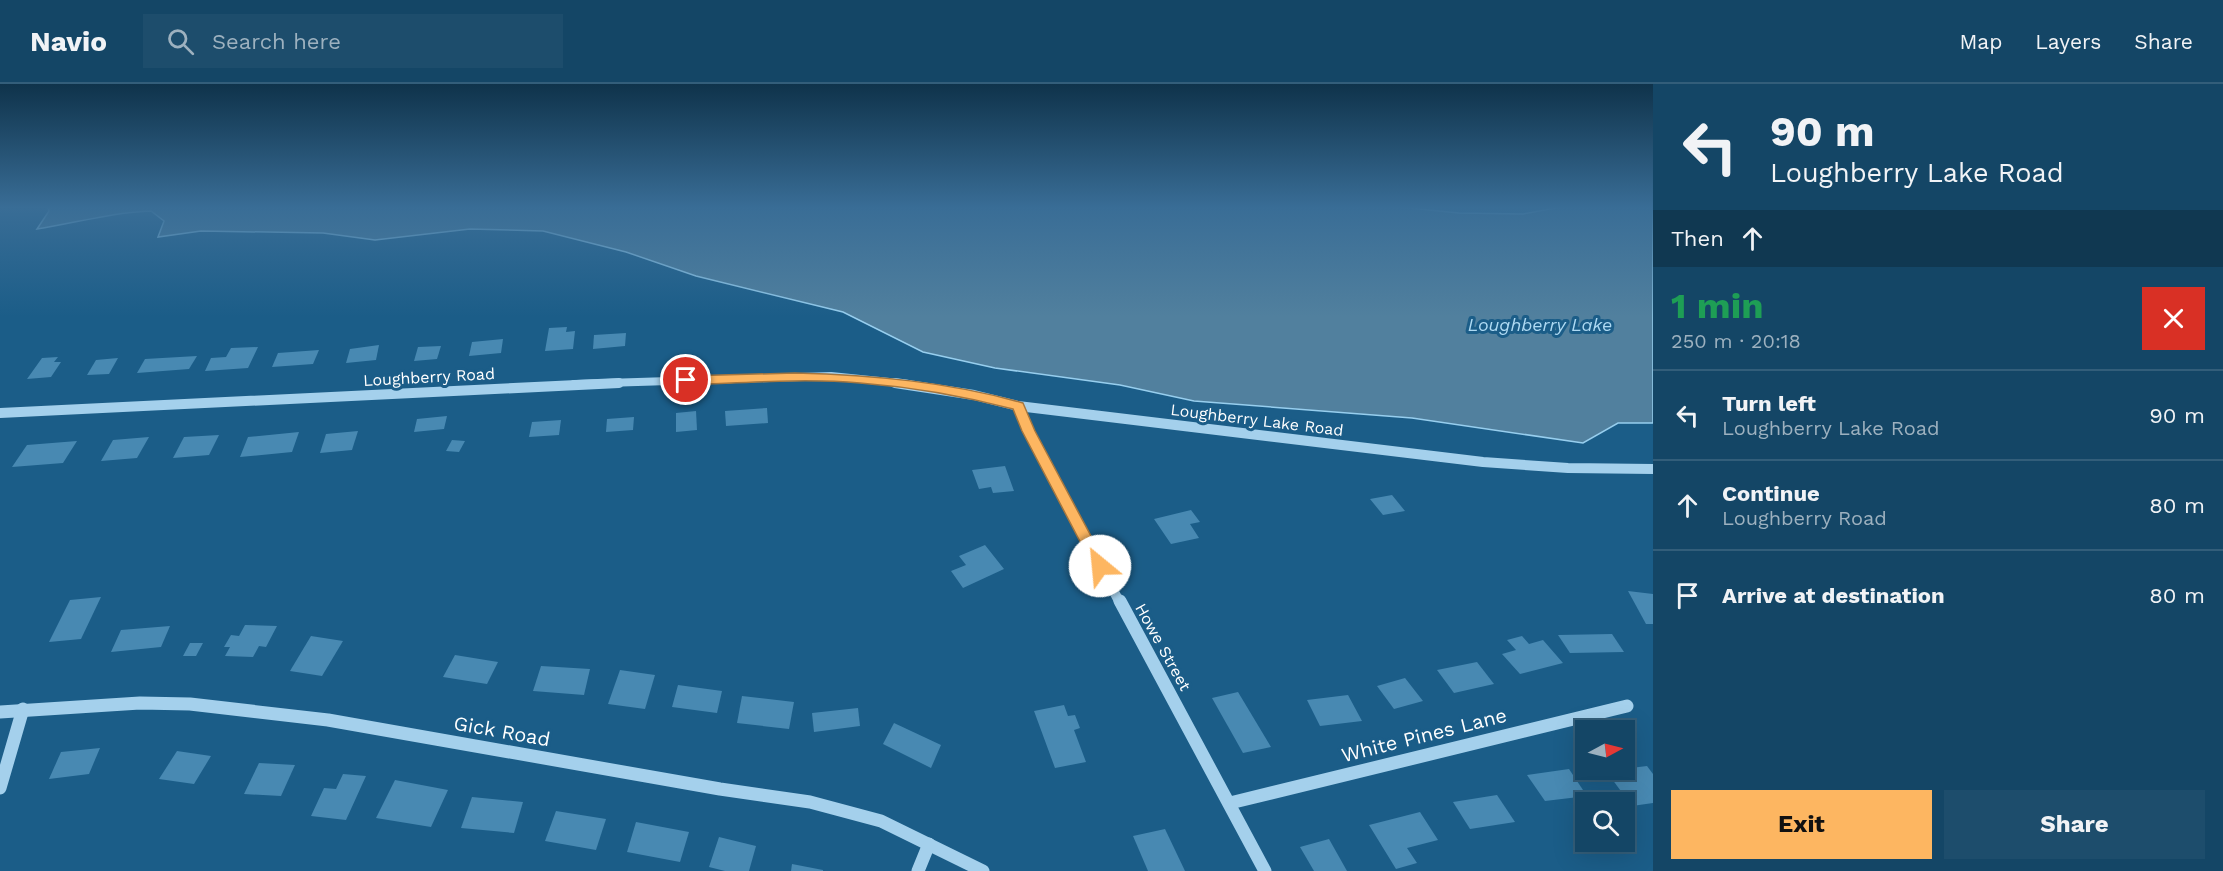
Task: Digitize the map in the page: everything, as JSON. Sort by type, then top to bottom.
[{"type":"street","name":"Loughberry Road","points":[[0,413],[527,386],[777,377],[860,378]]},
{"type":"street","name":"Loughberry Lake Road","points":[[860,378],[974,395],[1018,406],[1386,451],[1539,467],[1592,470],[1653,469]]},
{"type":"street","name":"Howe Street","points":[[1018,406],[1028,431],[1230,802],[1265,871]]},
{"type":"street","name":"Gick Road","points":[[0,712],[140,703],[190,704],[328,720],[708,787],[810,802],[881,821],[983,871]]},
{"type":"street","name":"White Pines Lane","points":[[1230,802],[1628,706]]},
{"type":"street","points":[[0,788],[23,709]]},
{"type":"street","points":[[918,871],[929,844]]},
{"type":"water","name":"Loughberry Lake","points":[[593,244],[1653,244],[1653,423],[1618,423],[1583,443],[1412,418],[1194,401],[1120,385],[995,368],[923,352],[843,312],[696,276],[626,252]]},
{"type":"building","points":[[567,327],[566,332],[575,331],[573,349],[545,351],[549,328]]},
{"type":"building","points":[[626,333],[625,346],[593,349],[594,335]]},
{"type":"building","points":[[503,339],[501,353],[469,356],[472,342]]},
{"type":"building","points":[[379,345],[376,360],[346,363],[350,349]]},
{"type":"building","points":[[441,346],[437,359],[414,361],[418,347]]},
{"type":"building","points":[[258,347],[248,368],[205,371],[211,358],[226,357],[231,348]]},
{"type":"building","points":[[319,350],[313,364],[272,367],[278,353]]},
{"type":"building","points":[[197,356],[189,369],[137,373],[145,359]]},
{"type":"building","points":[[58,357],[54,362],[61,362],[51,377],[27,379],[42,358]]},
{"type":"building","points":[[118,358],[109,374],[87,375],[96,360]]},
{"type":"building","points":[[767,408],[768,423],[726,426],[725,411]]},
{"type":"building","points":[[696,411],[697,430],[676,432],[676,413]]},
{"type":"building","points":[[447,416],[444,429],[414,432],[417,419]]},
{"type":"building","points":[[634,417],[633,430],[606,432],[607,419]]},
{"type":"building","points":[[561,420],[559,435],[529,437],[532,422]]},
{"type":"building","points":[[358,431],[352,450],[320,453],[326,434]]},
{"type":"building","points":[[299,432],[292,452],[240,457],[248,437]]},
{"type":"building","points":[[219,435],[209,455],[173,458],[184,437]]},
{"type":"building","points":[[149,437],[137,458],[101,461],[113,440]]},
{"type":"building","points":[[452,440],[465,441],[459,452],[446,451]]},
{"type":"building","points":[[77,441],[63,463],[12,467],[27,445]]},
{"type":"building","points":[[1005,466],[1014,491],[993,493],[991,487],[979,489],[972,470]]},
{"type":"building","points":[[1392,495],[1405,511],[1383,515],[1370,499]]},
{"type":"building","points":[[1191,510],[1200,522],[1190,524],[1199,538],[1171,544],[1154,519]]},
{"type":"building","points":[[985,545],[1004,569],[963,588],[951,571],[966,565],[959,556]]},
{"type":"building","points":[[1628,591],[1653,594],[1653,624],[1646,624]]},
{"type":"building","points":[[101,597],[81,639],[49,642],[70,600]]},
{"type":"building","points":[[245,625],[277,626],[266,647],[259,646],[253,657],[225,656],[230,647],[224,647],[231,635],[239,636]]},
{"type":"building","points":[[170,626],[161,647],[111,652],[121,630]]},
{"type":"building","points":[[1612,634],[1624,652],[1570,653],[1558,635]]},
{"type":"building","points":[[311,636],[343,641],[322,676],[290,671]]},
{"type":"building","points":[[1522,636],[1529,644],[1543,640],[1563,663],[1520,674],[1502,654],[1516,650],[1507,640]]},
{"type":"building","points":[[190,643],[203,643],[196,656],[183,656]]},
{"type":"building","points":[[455,655],[498,662],[487,684],[443,677]]},
{"type":"building","points":[[1477,662],[1494,684],[1454,693],[1437,670]]},
{"type":"building","points":[[541,666],[590,669],[584,695],[533,691]]},
{"type":"building","points":[[620,670],[655,675],[645,709],[608,704]]},
{"type":"building","points":[[1405,678],[1423,701],[1394,709],[1377,686]]},
{"type":"building","points":[[678,685],[722,691],[717,713],[672,707]]},
{"type":"building","points":[[1238,692],[1271,747],[1243,753],[1212,698]]},
{"type":"building","points":[[1348,695],[1362,721],[1320,726],[1307,700]]},
{"type":"building","points":[[742,696],[794,702],[789,729],[737,723]]},
{"type":"building","points":[[1064,705],[1068,716],[1075,715],[1080,728],[1074,730],[1086,762],[1055,768],[1034,711]]},
{"type":"building","points":[[858,708],[860,726],[814,732],[812,713]]},
{"type":"building","points":[[894,723],[941,745],[931,768],[883,744]]},
{"type":"building","points":[[100,748],[89,774],[49,779],[61,752]]},
{"type":"building","points":[[177,751],[211,756],[194,784],[159,779]]},
{"type":"building","points":[[259,763],[295,765],[281,796],[244,794]]},
{"type":"building","points":[[1647,766],[1653,774],[1653,803],[1635,806],[1635,792],[1622,792],[1613,780],[1635,780],[1635,767]]},
{"type":"building","points":[[1569,769],[1584,792],[1575,792],[1575,797],[1545,801],[1527,775]]},
{"type":"building","points":[[343,774],[366,776],[346,820],[311,816],[324,788],[336,789]]},
{"type":"building","points":[[395,780],[448,790],[431,827],[376,818]]},
{"type":"building","points":[[1497,795],[1515,822],[1470,829],[1453,802]]},
{"type":"building","points":[[472,797],[523,802],[514,833],[461,828]]},
{"type":"building","points":[[556,811],[606,819],[596,850],[545,841]]},
{"type":"building","points":[[1420,812],[1438,840],[1407,848],[1417,863],[1396,869],[1369,825]]},
{"type":"building","points":[[636,822],[689,832],[680,862],[627,852]]},
{"type":"building","points":[[1165,829],[1185,871],[1148,871],[1133,836]]},
{"type":"building","points":[[719,837],[756,846],[749,871],[725,871],[709,867]]},
{"type":"building","points":[[1329,839],[1347,871],[1314,871],[1300,847]]},
{"type":"building","points":[[792,864],[823,870],[823,871],[791,871]]},
{"type":"route","points":[[686,380],[831,376],[860,378],[974,395],[1018,406],[1028,431],[1100,566]]}]
